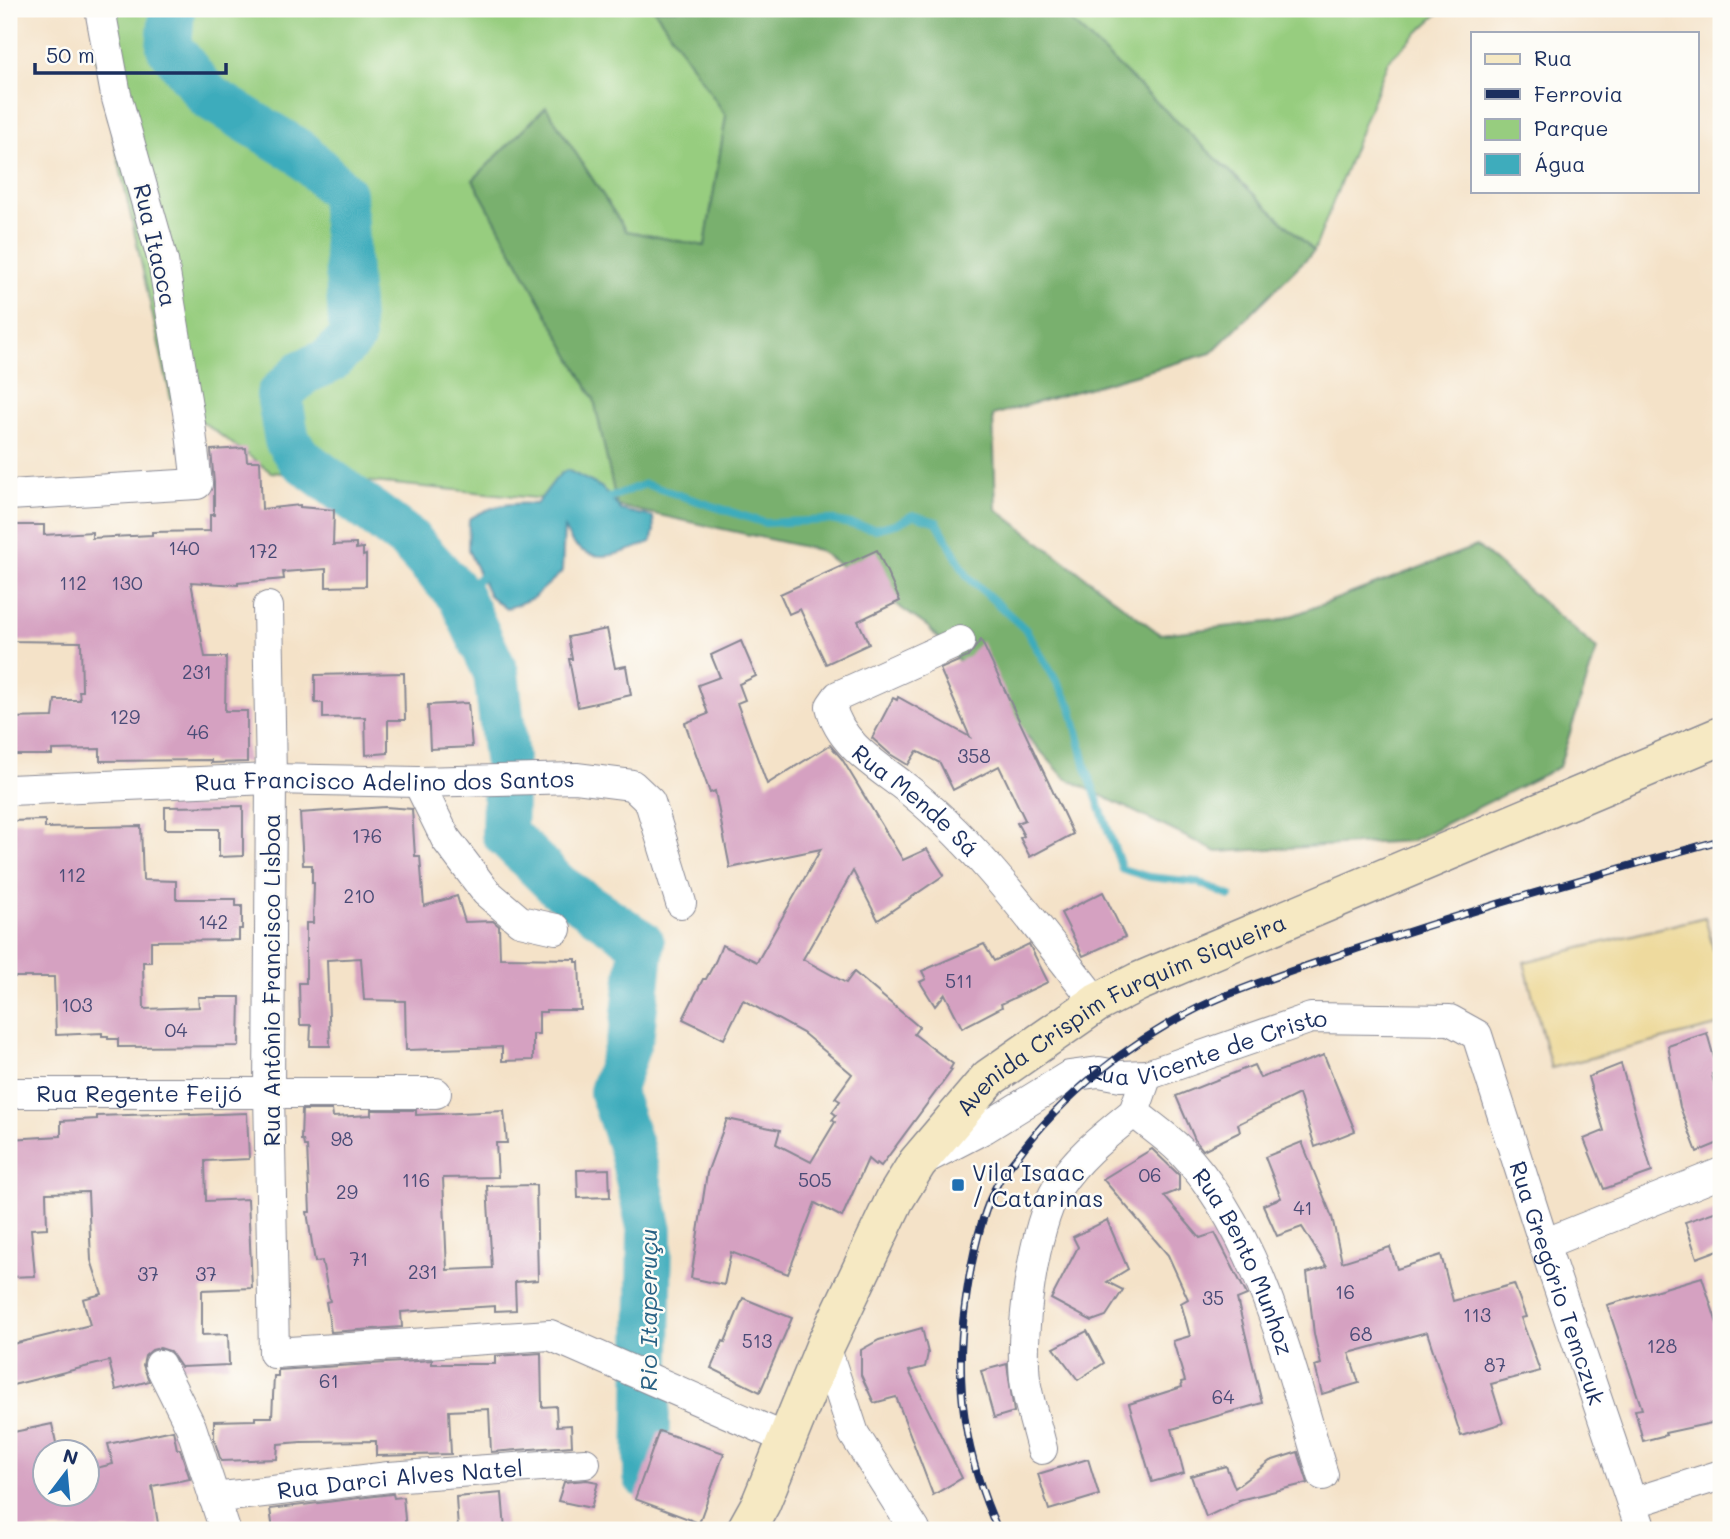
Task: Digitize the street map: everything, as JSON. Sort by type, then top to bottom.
[{"type":"main road","name":"Avenida Crispim Furquim Siqueira","points":[[746,1530],[761,1503],[825,1346],[895,1199],[917,1163],[989,1078],[1097,1003],[1138,982],[1721,736]]},
{"type":"street","name":"Rua Itaoca","points":[[9,495],[197,484],[190,424],[163,261],[116,95],[100,9]]},
{"type":"street","name":"Rua Antônio Francisco Lisboa","points":[[268,607],[271,779],[269,1092],[274,1353],[550,1335],[787,1439]]},
{"type":"street","name":"Rua Mende Sá","points":[[960,641],[838,696],[831,706],[834,717],[855,749],[924,802],[985,862],[1097,1003]]},
{"type":"street","name":"Rua Francisco Adelino dos Santos","points":[[9,790],[271,779],[418,782],[576,778],[632,785],[650,802],[681,903]]},
{"type":"street","points":[[418,782],[446,839],[486,892],[520,921],[556,929]]},
{"type":"street","name":"Rua Vicente de Cristo","points":[[917,1163],[985,1128],[1069,1076],[1099,1072],[1121,1076],[1147,1075],[1311,1018],[1450,1020],[1477,1035]]},
{"type":"street","name":"Rua Gregório Temczuk","points":[[1477,1035],[1544,1244],[1637,1517]]},
{"type":"street","points":[[1042,1449],[1026,1384],[1026,1307],[1039,1238],[1057,1189],[1086,1151],[1135,1112],[1147,1075]]},
{"type":"street","name":"Rua Regente Feijó","points":[[9,1093],[436,1093]]},
{"type":"street","name":"Rua Bento Munhoz","points":[[1135,1112],[1180,1150],[1214,1193],[1253,1260],[1283,1344],[1323,1475]]},
{"type":"street","points":[[1544,1244],[1721,1173]]},
{"type":"street","points":[[825,1346],[854,1434],[915,1530]]},
{"type":"street","points":[[160,1365],[191,1427],[225,1530]]},
{"type":"street","name":"Rua Darci Alves Natel","points":[[214,1498],[389,1477],[585,1463]]},
{"type":"street","points":[[1637,1517],[1721,1475]]},
{"type":"green space","points":[[106,9],[654,9],[726,116],[705,246],[626,231],[546,107],[473,180],[594,399],[617,506],[271,472],[171,399],[95,53]]},
{"type":"green space","points":[[654,9],[1058,9],[1314,251],[1211,353],[993,415],[996,509],[1160,634],[1278,621],[1477,546],[1597,649],[1559,767],[1411,841],[1217,852],[1065,778],[928,627],[818,550],[617,506],[594,399],[473,180],[546,107],[626,231],[705,246],[726,116]]},
{"type":"green space","points":[[1058,9],[1443,9],[1388,61],[1314,251]]},
{"type":"sand","points":[[1705,917],[1721,979],[1721,1025],[1551,1068],[1524,962]]},
{"type":"water","points":[[567,470],[601,487],[621,510],[653,517],[654,531],[651,542],[613,555],[593,555],[574,544],[564,528],[562,572],[533,598],[506,609],[489,595],[468,550],[469,519],[501,505],[536,504],[555,480]]},
{"type":"building","points":[[246,448],[247,461],[260,461],[262,509],[300,505],[334,510],[333,545],[356,544],[356,549],[363,548],[363,556],[366,555],[366,586],[326,587],[326,569],[283,572],[284,579],[238,585],[191,582],[205,657],[226,657],[225,711],[247,711],[247,762],[100,761],[100,749],[52,750],[52,755],[9,755],[9,718],[53,717],[55,700],[80,700],[79,691],[82,691],[81,642],[9,641],[9,525],[44,525],[44,535],[92,532],[92,538],[152,535],[152,532],[210,531],[210,515],[214,515],[211,450]]},
{"type":"building","points":[[877,550],[900,601],[858,621],[869,644],[826,664],[800,609],[789,614],[780,594]]},
{"type":"building","points":[[607,629],[615,668],[626,666],[631,695],[578,707],[569,659],[572,659],[568,637]]},
{"type":"building","points":[[981,640],[1073,834],[1030,857],[1020,838],[1024,836],[1017,823],[1025,820],[999,766],[953,790],[940,763],[917,751],[908,765],[872,738],[893,698],[897,700],[898,697],[970,737],[940,669],[968,657]]},
{"type":"building","points":[[741,641],[756,676],[739,684],[745,700],[737,703],[767,784],[830,745],[842,759],[903,860],[927,849],[944,875],[878,920],[853,871],[803,959],[846,983],[854,972],[919,1027],[914,1034],[953,1064],[950,1069],[952,1070],[881,1166],[868,1159],[842,1217],[815,1203],[788,1274],[731,1252],[724,1285],[691,1278],[707,1173],[727,1119],[780,1130],[776,1144],[811,1162],[835,1122],[832,1120],[836,1115],[832,1112],[840,1101],[835,1098],[852,1074],[803,1033],[743,1000],[724,1039],[683,1019],[722,945],[757,962],[821,849],[730,868],[715,791],[710,793],[685,723],[708,714],[698,685],[720,677],[711,655]]},
{"type":"building","points":[[404,673],[405,720],[388,720],[388,753],[366,755],[365,717],[323,718],[323,703],[315,703],[315,675]]},
{"type":"building","points":[[468,703],[472,747],[430,749],[428,705]]},
{"type":"building","points":[[243,806],[243,856],[219,857],[219,829],[165,829],[165,807]]},
{"type":"building","points":[[385,807],[412,809],[415,856],[420,856],[424,906],[457,896],[465,922],[493,921],[499,926],[500,958],[576,959],[576,962],[579,962],[581,1010],[539,1012],[539,1034],[533,1034],[533,1060],[502,1061],[502,1047],[406,1050],[405,1001],[364,1000],[361,958],[327,960],[330,1046],[310,1046],[311,1025],[300,1025],[299,983],[306,983],[306,923],[313,923],[314,883],[312,865],[303,865],[300,813]]},
{"type":"building","points":[[45,820],[45,828],[141,826],[143,880],[176,881],[176,899],[236,899],[236,906],[242,906],[239,940],[151,941],[151,962],[143,962],[144,1009],[199,1007],[198,997],[240,997],[239,1046],[118,1047],[118,1039],[108,1039],[108,1036],[102,1036],[102,1033],[56,1035],[54,977],[9,977],[9,821]]},
{"type":"building","points":[[1103,892],[1125,937],[1083,956],[1061,913]]},
{"type":"building","points":[[984,944],[994,961],[1029,944],[1048,982],[1001,1004],[1002,1007],[962,1028],[945,994],[935,1006],[920,982],[926,979],[922,971]]},
{"type":"building","points":[[1707,1033],[1718,1072],[1712,1074],[1721,1115],[1721,1142],[1697,1152],[1680,1107],[1668,1046]]},
{"type":"building","points":[[1324,1055],[1355,1131],[1315,1147],[1299,1094],[1238,1124],[1240,1132],[1203,1150],[1195,1140],[1176,1096],[1254,1065],[1260,1078]]},
{"type":"building","points":[[1621,1064],[1652,1172],[1604,1189],[1584,1139],[1604,1131],[1588,1077]]},
{"type":"building","points":[[302,1110],[332,1110],[333,1117],[371,1115],[371,1110],[416,1110],[416,1115],[504,1111],[507,1143],[496,1143],[498,1177],[443,1178],[447,1270],[492,1268],[487,1186],[536,1185],[538,1280],[515,1282],[516,1310],[495,1311],[495,1306],[401,1312],[402,1327],[331,1332],[326,1302],[330,1301],[322,1261],[315,1262],[307,1212],[310,1212],[307,1146],[304,1146],[301,1140]]},
{"type":"building","points":[[247,1113],[249,1159],[205,1161],[206,1201],[248,1199],[252,1288],[202,1290],[202,1335],[228,1334],[229,1365],[181,1367],[170,1351],[160,1348],[145,1356],[143,1365],[149,1381],[116,1390],[109,1361],[9,1386],[9,1345],[90,1325],[83,1299],[102,1294],[91,1260],[88,1192],[46,1193],[47,1228],[31,1229],[35,1276],[9,1277],[9,1139],[61,1136],[61,1121],[97,1119],[97,1116]]},
{"type":"building","points":[[1302,1142],[1332,1217],[1342,1262],[1390,1247],[1397,1269],[1441,1255],[1453,1301],[1514,1284],[1526,1317],[1521,1318],[1540,1371],[1491,1384],[1503,1423],[1461,1436],[1427,1332],[1349,1353],[1359,1383],[1322,1394],[1315,1366],[1321,1364],[1314,1334],[1307,1273],[1327,1267],[1302,1227],[1277,1236],[1263,1205],[1281,1198],[1265,1157]]},
{"type":"building","points":[[1152,1149],[1179,1175],[1179,1190],[1164,1196],[1200,1238],[1215,1233],[1247,1295],[1237,1299],[1262,1403],[1172,1429],[1184,1473],[1152,1482],[1129,1404],[1182,1387],[1181,1382],[1185,1381],[1173,1341],[1190,1336],[1181,1303],[1188,1299],[1168,1255],[1103,1179]]},
{"type":"building","points":[[609,1169],[610,1197],[578,1198],[577,1170]]},
{"type":"building","points":[[1717,1211],[1721,1225],[1721,1249],[1697,1258],[1685,1222]]},
{"type":"building","points":[[1107,1220],[1128,1269],[1107,1282],[1123,1290],[1106,1316],[1092,1321],[1051,1299],[1078,1247],[1073,1237]]},
{"type":"building","points":[[1702,1277],[1721,1336],[1721,1421],[1665,1433],[1666,1435],[1643,1441],[1635,1410],[1642,1409],[1607,1305]]},
{"type":"building","points":[[743,1298],[792,1318],[760,1392],[711,1368]]},
{"type":"building","points":[[922,1328],[928,1353],[925,1367],[909,1371],[962,1478],[933,1495],[896,1397],[874,1403],[861,1375],[861,1350],[879,1340]]},
{"type":"building","points":[[1087,1331],[1104,1363],[1078,1380],[1054,1348]]},
{"type":"building","points":[[541,1353],[542,1407],[556,1406],[557,1426],[571,1425],[572,1446],[491,1452],[489,1409],[449,1411],[451,1454],[376,1456],[376,1441],[301,1442],[278,1444],[277,1459],[221,1461],[214,1439],[214,1421],[272,1417],[274,1376],[278,1376],[278,1370],[432,1360],[432,1364],[495,1364],[495,1356]]},
{"type":"building","points":[[1007,1364],[1014,1412],[994,1418],[981,1371]]},
{"type":"building","points":[[52,1424],[55,1438],[32,1438],[32,1508],[102,1508],[102,1467],[113,1464],[108,1444],[173,1430],[177,1449],[180,1449],[190,1479],[152,1486],[159,1530],[9,1530],[9,1433]]},
{"type":"building","points":[[659,1431],[724,1453],[699,1523],[635,1499]]},
{"type":"building","points":[[1298,1452],[1308,1483],[1239,1500],[1206,1517],[1191,1476],[1226,1466],[1235,1488],[1270,1461]]},
{"type":"building","points":[[1088,1459],[1099,1495],[1049,1510],[1038,1474]]},
{"type":"building","points":[[564,1482],[598,1482],[591,1508],[558,1501]]},
{"type":"building","points":[[502,1493],[505,1530],[458,1530],[456,1497]]},
{"type":"building","points":[[393,1494],[394,1498],[403,1497],[406,1530],[273,1530],[270,1509]]},
{"type":"waterway","name":"Rio Itaperuçu","points":[[172,9],[169,47],[209,97],[301,153],[343,194],[352,338],[329,361],[303,372],[279,395],[287,440],[299,458],[409,540],[460,596],[496,673],[506,758]]},
{"type":"waterway","points":[[601,501],[645,484],[765,523],[830,520],[875,529],[899,523],[913,515],[937,522],[967,576],[1026,630],[1071,706],[1086,768],[1122,869],[1149,877],[1197,882],[1230,896]]},
{"type":"waterway","points":[[460,596],[487,571]]},
{"type":"waterway","name":"Rio Itaperuçu","points":[[505,800],[504,833],[558,886],[642,943],[632,1032],[612,1092],[631,1148],[650,1231],[646,1476]]},
{"type":"railway","points":[[998,1530],[977,1475],[965,1420],[961,1364],[970,1275],[981,1225],[999,1181],[1035,1134],[1076,1091],[1147,1037],[1198,1008],[1248,987],[1480,909],[1721,840]]},
{"type":"place","name":"Vila Isaac / Catarinas","points":[[958,1185]]}]
